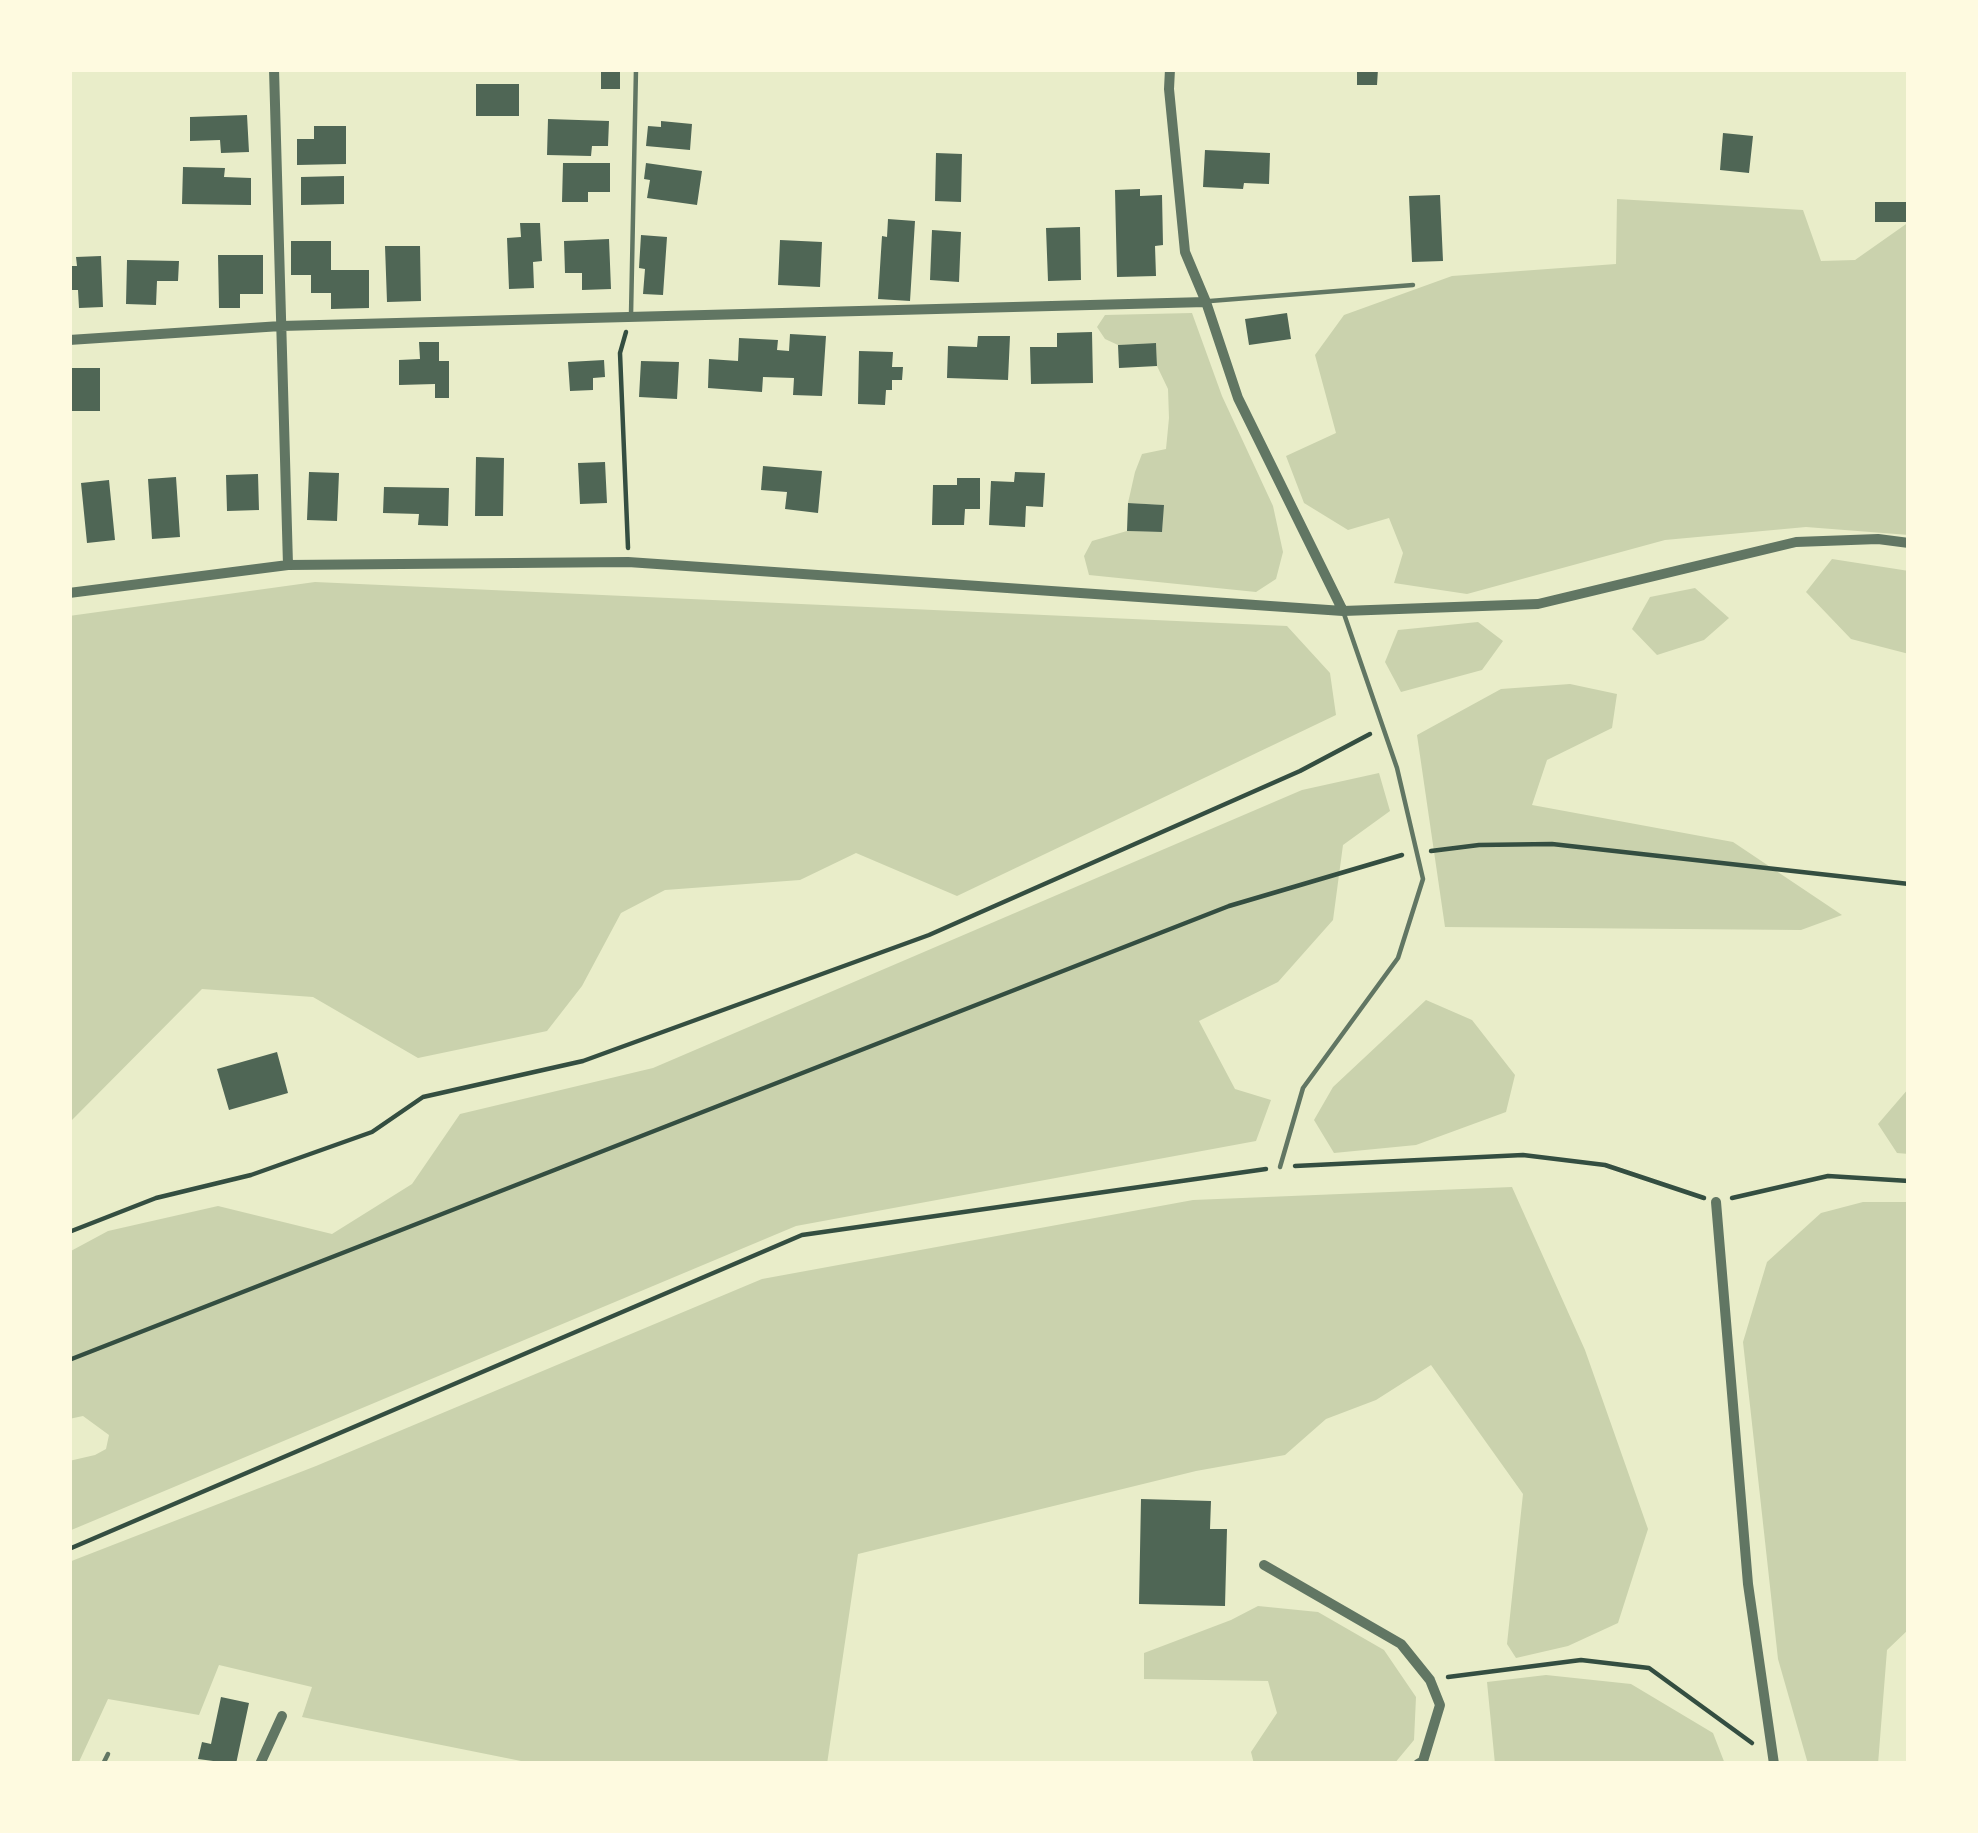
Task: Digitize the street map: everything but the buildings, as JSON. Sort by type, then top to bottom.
[{"type":"street","points":[[274,69],[288,565]]},
{"type":"street","points":[[1170,69],[1185,252],[1238,398],[1343,611]]},
{"type":"street","points":[[69,340],[281,326],[1206,302]]},
{"type":"street","points":[[69,593],[288,565],[628,562],[1343,611],[1538,604],[1796,542],[1878,539],[1909,543]]},
{"type":"street","points":[[1715,1202],[1748,1585],[1773,1761]]},
{"type":"street","points":[[1264,1565],[1401,1644],[1430,1680],[1440,1705],[1423,1761],[1418,1764]]},
{"type":"street","points":[[260,1764],[282,1716]]},
{"type":"lane","points":[[631,315],[636,69]]},
{"type":"lane","points":[[1206,302],[1413,285]]},
{"type":"lane","points":[[1280,1167],[1303,1088],[1398,958],[1423,879],[1397,768],[1343,611]]},
{"type":"lane","points":[[103,1764],[108,1754]]},
{"type":"path","points":[[628,562],[620,353],[631,315]]},
{"type":"path","points":[[69,1232],[156,1198],[251,1174],[372,1132],[423,1097],[583,1061],[928,935],[1300,771],[1383,727]]},
{"type":"path","points":[[69,1360],[1229,906],[1390,856],[1479,845],[1552,844],[1909,884]]},
{"type":"path","points":[[69,1549],[802,1235],[1280,1167],[1523,1155],[1604,1165],[1715,1202],[1828,1175],[1909,1181]]},
{"type":"path","points":[[1430,1680],[1581,1660],[1649,1668],[1773,1761]]},
{"type":"green space","points":[[1617,199],[1803,210],[1821,261],[1855,260],[1909,222],[1909,535],[1806,527],[1665,540],[1467,594],[1394,583],[1403,553],[1389,518],[1348,530],[1304,503],[1286,456],[1336,433],[1315,355],[1344,315],[1452,276],[1616,264]]},
{"type":"green space","points":[[1192,313],[1222,396],[1273,506],[1283,552],[1276,579],[1256,592],[1089,575],[1084,556],[1092,541],[1127,531],[1162,532],[1163,505],[1128,503],[1142,454],[1166,449],[1169,418],[1168,389],[1157,366],[1156,343],[1118,345],[1105,339],[1097,327],[1105,315]]},
{"type":"green space","points":[[1832,559],[1909,571],[1909,654],[1851,639],[1806,592]]},
{"type":"green space","points":[[315,582],[1287,626],[1330,673],[1336,715],[957,896],[856,853],[800,880],[665,890],[621,913],[582,986],[547,1031],[418,1058],[313,997],[202,989],[69,1123],[69,616]]},
{"type":"green space","points":[[1695,588],[1729,618],[1704,640],[1657,655],[1632,629],[1650,597]]},
{"type":"green space","points":[[1478,622],[1503,641],[1482,670],[1401,692],[1385,662],[1398,630]]},
{"type":"green space","points":[[1570,684],[1617,694],[1612,728],[1547,760],[1532,805],[1733,842],[1842,915],[1801,930],[1445,927],[1417,735],[1501,689]]},
{"type":"green space","points":[[1379,773],[1390,811],[1343,845],[1333,920],[1278,982],[1199,1021],[1235,1089],[1271,1100],[1256,1141],[796,1226],[69,1531],[69,1461],[106,1449],[109,1435],[83,1416],[69,1419],[69,1252],[108,1231],[218,1206],[332,1234],[412,1184],[460,1114],[653,1068],[1302,790]]},
{"type":"green space","points":[[1426,1000],[1472,1020],[1515,1075],[1506,1112],[1416,1145],[1334,1153],[1314,1120],[1333,1087]]},
{"type":"green space","points":[[1909,1088],[1909,1154],[1897,1153],[1878,1124]]},
{"type":"green space","points":[[1512,1187],[1585,1350],[1648,1529],[1618,1623],[1568,1646],[1516,1658],[1507,1644],[1523,1494],[1431,1365],[1376,1400],[1326,1419],[1285,1455],[1196,1471],[858,1554],[827,1764],[536,1764],[302,1717],[312,1687],[219,1665],[199,1715],[108,1699],[78,1764],[69,1764],[69,1562],[316,1466],[762,1279],[1193,1200]]},
{"type":"green space","points":[[1863,1202],[1909,1202],[1909,1629],[1887,1650],[1878,1764],[1808,1764],[1778,1659],[1743,1342],[1767,1262],[1821,1213]]},
{"type":"green space","points":[[1258,1606],[1318,1612],[1384,1650],[1416,1697],[1414,1740],[1394,1764],[1254,1764],[1251,1752],[1277,1713],[1268,1681],[1144,1679],[1144,1653]]},
{"type":"green space","points":[[1546,1675],[1631,1684],[1713,1733],[1725,1764],[1495,1764],[1487,1682]]}]
